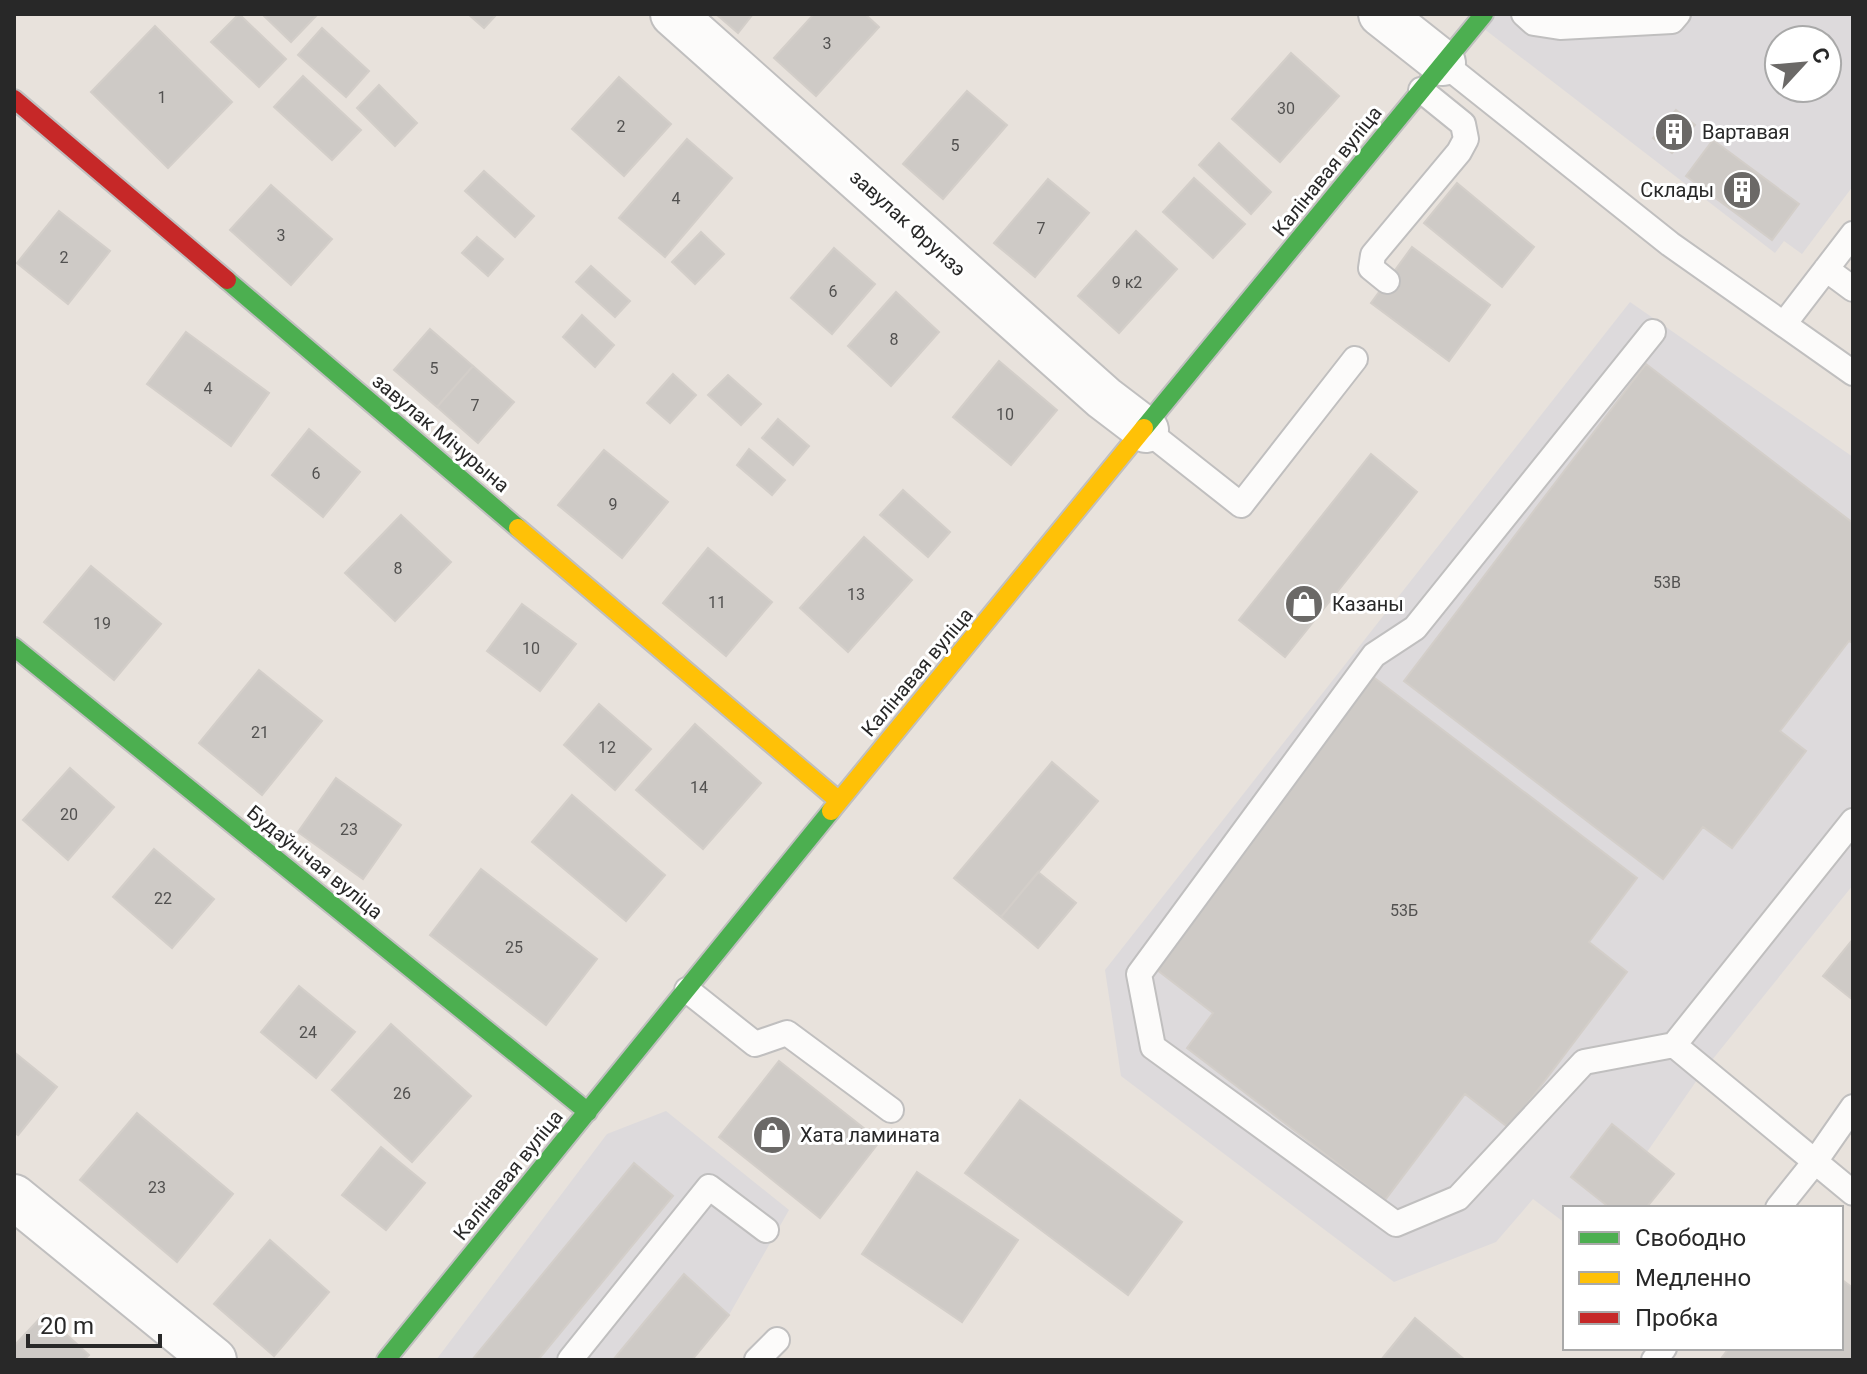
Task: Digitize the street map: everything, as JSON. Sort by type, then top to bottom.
[{"type":"street","name":"завулак Фрунзэ","points":[[673,14],[1104,398],[1146,430]]},
{"type":"street","points":[[1381,14],[1432,77]]},
{"type":"street","name":"Калінавая вуліца","points":[[386,1360],[1484,14]]},
{"type":"street","name":"завулак Мічурына","points":[[14,99],[839,801]]},
{"type":"street","name":"Будаўнічая вуліца","points":[[14,647],[588,1112]]},
{"type":"street","points":[[14,1197],[214,1360]]},
{"type":"lane","points":[[1524,14],[1534,23],[1560,27],[1672,21],[1678,14]]},
{"type":"lane","points":[[1387,281],[1371,268],[1373,255],[1435,195],[1466,139],[1463,124],[1432,77]]},
{"type":"lane","points":[[1432,77],[1853,373]]},
{"type":"lane","points":[[1784,324],[1853,234]]},
{"type":"lane","points":[[1826,269],[1853,289]]},
{"type":"lane","points":[[1653,332],[1415,628],[1374,655],[1139,974],[1153,1047],[1396,1224],[1458,1198],[1584,1062],[1674,1045],[1853,821]]},
{"type":"lane","points":[[1146,430],[1241,505],[1355,359]]},
{"type":"lane","points":[[687,990],[755,1044],[787,1033],[891,1110]]},
{"type":"lane","points":[[1674,1045],[1853,1193]]},
{"type":"lane","points":[[1780,1206],[1853,1107]]},
{"type":"lane","points":[[570,1360],[709,1187],[766,1230]]},
{"type":"lane","points":[[757,1360],[777,1340]]},
{"type":"shaded area","points":[[1495,14],[1853,14],[1853,186],[1802,254],[1784,241],[1775,253],[1483,28]]},
{"type":"shaded area","points":[[1630,302],[1853,457],[1853,885],[1704,1070],[1647,1152],[1674,1174],[1648,1206],[1563,1206],[1563,1222],[1533,1199],[1496,1242],[1394,1282],[1121,1076],[1105,970]]},
{"type":"shaded area","points":[[666,1111],[789,1210],[729,1315],[692,1360],[436,1360],[607,1134]]},
{"type":"building","points":[[239,14],[286,59],[259,87],[211,42]]},
{"type":"building","points":[[262,14],[314,14],[316,16],[291,42]]},
{"type":"building","points":[[468,14],[497,14],[484,28]]},
{"type":"building","points":[[716,14],[753,14],[738,33]]},
{"type":"building","points":[[814,14],[865,14],[879,27],[816,96],[774,58]]},
{"type":"building","points":[[155,26],[232,102],[168,168],[91,92]]},
{"type":"building","points":[[322,28],[369,71],[346,97],[298,55]]},
{"type":"building","points":[[1291,53],[1339,96],[1280,162],[1232,119]]},
{"type":"building","points":[[303,76],[361,130],[332,160],[274,107]]},
{"type":"building","points":[[619,77],[671,124],[624,176],[572,129]]},
{"type":"building","points":[[379,85],[417,123],[395,146],[357,108]]},
{"type":"building","points":[[967,91],[1007,125],[943,199],[903,164]]},
{"type":"building","name":"Вартавая","points":[[1676,110],[1695,125],[1672,153],[1653,138]]},
{"type":"building","points":[[687,139],[732,178],[665,257],[619,218]]},
{"type":"building","name":"Склады","points":[[1713,140],[1799,204],[1772,240],[1686,176]]},
{"type":"building","points":[[1219,143],[1271,192],[1251,214],[1199,165]]},
{"type":"building","points":[[484,171],[534,216],[515,237],[465,191]]},
{"type":"building","points":[[1194,178],[1245,224],[1213,258],[1163,212]]},
{"type":"building","points":[[1048,179],[1089,213],[1035,277],[994,243]]},
{"type":"building","points":[[1457,183],[1534,247],[1502,287],[1424,223]]},
{"type":"building","points":[[271,185],[332,239],[291,285],[230,230]]},
{"type":"building","points":[[59,211],[110,251],[68,304],[17,263]]},
{"type":"building","points":[[1136,231],[1177,269],[1119,333],[1078,296]]},
{"type":"building","points":[[701,232],[724,254],[695,284],[672,262]]},
{"type":"building","points":[[477,237],[503,259],[488,276],[462,253]]},
{"type":"building","points":[[1412,247],[1490,305],[1449,361],[1371,303]]},
{"type":"building","points":[[834,248],[875,284],[832,334],[791,298]]},
{"type":"building","points":[[591,266],[630,301],[615,317],[576,282]]},
{"type":"building","points":[[896,292],[939,332],[891,386],[848,346]]},
{"type":"building","points":[[582,315],[614,345],[595,367],[563,337]]},
{"type":"building","points":[[430,329],[473,366],[437,407],[394,370]]},
{"type":"building","points":[[186,332],[269,393],[231,446],[147,384]]},
{"type":"building","points":[[999,361],[1057,410],[1011,465],[953,417]]},
{"type":"building","points":[[1646,364],[1853,523],[1853,643],[1849,641],[1780,731],[1806,751],[1732,848],[1703,827],[1663,879],[1404,681]]},
{"type":"building","points":[[473,366],[514,402],[478,443],[437,407]]},
{"type":"building","points":[[673,374],[696,395],[670,423],[647,403]]},
{"type":"building","points":[[728,375],[761,404],[741,425],[708,395]]},
{"type":"building","points":[[778,419],[809,446],[793,465],[762,438]]},
{"type":"building","points":[[309,429],[360,472],[323,517],[272,475]]},
{"type":"building","points":[[749,449],[785,480],[772,495],[737,465]]},
{"type":"building","points":[[604,450],[668,502],[622,558],[558,505]]},
{"type":"building","points":[[1371,454],[1417,492],[1285,657],[1239,620]]},
{"type":"building","points":[[903,490],[950,532],[928,557],[880,515]]},
{"type":"building","points":[[401,515],[451,562],[395,621],[345,573]]},
{"type":"building","points":[[864,537],[912,580],[848,652],[800,608]]},
{"type":"building","points":[[708,548],[772,602],[726,656],[663,603]]},
{"type":"building","points":[[91,566],[161,624],[114,680],[44,622]]},
{"type":"building","points":[[522,604],[576,644],[540,691],[487,651]]},
{"type":"building","points":[[259,670],[322,721],[262,795],[199,743]]},
{"type":"building","points":[[1372,676],[1637,878],[1589,942],[1627,972],[1509,1128],[1465,1094],[1385,1200],[1187,1048],[1213,1013],[1152,966]]},
{"type":"building","points":[[599,704],[651,749],[615,790],[564,745]]},
{"type":"building","points":[[695,724],[761,783],[703,849],[636,790]]},
{"type":"building","points":[[1052,762],[1098,801],[1001,917],[954,878]]},
{"type":"building","points":[[70,768],[114,807],[68,860],[23,820]]},
{"type":"building","points":[[336,778],[401,825],[363,879],[298,832]]},
{"type":"building","points":[[572,795],[665,875],[626,921],[532,842]]},
{"type":"building","points":[[154,849],[214,899],[172,948],[113,897]]},
{"type":"building","points":[[481,869],[597,959],[546,1025],[430,935]]},
{"type":"building","points":[[1038,872],[1076,903],[1038,948],[1001,917]]},
{"type":"building","points":[[1853,939],[1853,1000],[1823,976]]},
{"type":"building","points":[[299,986],[355,1032],[316,1078],[261,1032]]},
{"type":"building","points":[[391,1024],[471,1096],[412,1162],[332,1090]]},
{"type":"building","points":[[14,1052],[57,1087],[18,1135],[14,1132]]},
{"type":"building","points":[[779,1061],[880,1141],[820,1218],[719,1137]]},
{"type":"building","points":[[1020,1100],[1182,1222],[1128,1295],[965,1173]]},
{"type":"building","points":[[137,1113],[233,1194],[177,1262],[80,1180]]},
{"type":"building","points":[[1612,1124],[1674,1174],[1648,1206],[1607,1206],[1571,1177]]},
{"type":"building","points":[[381,1147],[425,1183],[386,1230],[342,1195]]},
{"type":"building","points":[[634,1163],[673,1196],[538,1360],[472,1360]]},
{"type":"building","points":[[917,1172],[1018,1240],[962,1322],[862,1254]]},
{"type":"building","points":[[270,1240],[329,1292],[274,1356],[214,1304]]},
{"type":"building","points":[[684,1274],[729,1315],[692,1360],[613,1360]]},
{"type":"building","points":[[1843,1280],[1853,1288],[1853,1360],[1720,1360],[1728,1350],[1843,1350]]},
{"type":"building","points":[[44,1314],[89,1355],[84,1360],[14,1360],[14,1346]]},
{"type":"building","points":[[1415,1318],[1465,1360],[1381,1360]]},
{"type":"traffic: fast","points":[[1144,428],[1484,14]]},
{"type":"traffic: fast","points":[[227,280],[518,528]]},
{"type":"traffic: fast","points":[[14,647],[588,1112]]},
{"type":"traffic: fast","points":[[386,1360],[831,811]]},
{"type":"traffic: slow","points":[[831,811],[1144,428]]},
{"type":"traffic: slow","points":[[518,528],[839,801]]},
{"type":"traffic: jam","points":[[14,99],[227,280]]},
{"type":"place","name":"Вартавая","points":[[1674,132]]},
{"type":"place","name":"Склады","points":[[1742,190]]},
{"type":"place","name":"Казаны","points":[[1304,604]]},
{"type":"place","name":"Хата ламината","points":[[772,1135]]}]
